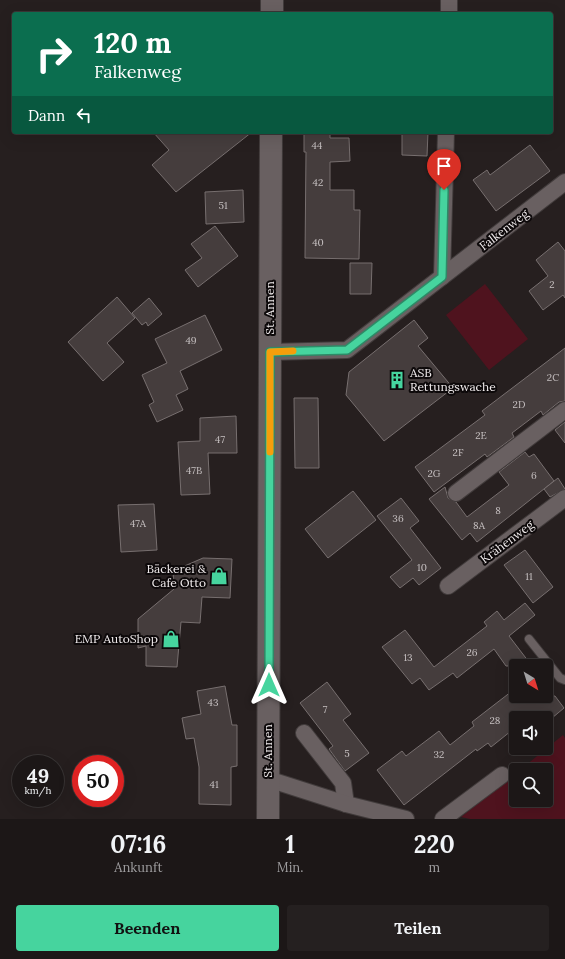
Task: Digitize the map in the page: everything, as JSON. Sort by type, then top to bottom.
[{"type":"main road","points":[[272,0],[272,12]]},
{"type":"main road","name":"St. Annen","points":[[268,819],[271,134]]},
{"type":"street","points":[[449,0],[449,12]]},
{"type":"street","points":[[442,277],[446,134]]},
{"type":"street","name":"Falkenweg","points":[[270,352],[347,350],[564,186]]},
{"type":"street","points":[[456,493],[565,410]]},
{"type":"street","name":"Krähenweg","points":[[448,586],[565,498]]},
{"type":"street","points":[[304,733],[343,783],[346,804]]},
{"type":"street","points":[[443,819],[502,775]]},
{"type":"street","points":[[268,779],[346,804],[406,819]]},
{"type":"lane","points":[[529,639],[560,678],[565,680]]},
{"type":"shaded area","points":[[485,284],[528,339],[489,370],[446,315]]},
{"type":"shaded area","points":[[563,735],[565,738],[565,819],[470,819],[461,817],[509,779],[509,807],[553,807],[553,763],[529,763],[538,755],[553,755],[553,743]]},
{"type":"building","points":[[155,134],[249,134],[176,192],[152,165],[169,150]]},
{"type":"building","points":[[304,134],[330,134],[330,138],[349,138],[350,161],[330,162],[330,190],[354,190],[354,210],[360,210],[359,259],[305,258],[306,152],[304,152]]},
{"type":"building","points":[[402,134],[428,134],[427,156],[402,155]]},
{"type":"building","points":[[530,145],[550,171],[496,211],[473,180],[487,170],[490,175]]},
{"type":"building","points":[[243,190],[244,222],[206,224],[205,192]]},
{"type":"building","points":[[215,226],[238,256],[198,287],[185,270],[202,258],[191,244]]},
{"type":"building","points":[[558,242],[565,251],[565,298],[563,295],[543,310],[529,291],[548,276],[536,260]]},
{"type":"building","points":[[350,263],[372,263],[371,294],[350,294]]},
{"type":"building","points":[[117,297],[135,318],[107,343],[124,362],[103,381],[68,342]]},
{"type":"building","points":[[149,298],[162,314],[148,326],[146,322],[142,325],[132,313]]},
{"type":"building","points":[[205,315],[222,350],[180,371],[188,389],[176,395],[183,410],[157,422],[149,405],[154,402],[142,375],[167,363],[155,339]]},
{"type":"building","name":"ASB Rettungswache","points":[[414,320],[428,338],[418,346],[453,388],[384,441],[346,395],[349,372]]},
{"type":"building","points":[[565,348],[565,401],[559,402],[543,415],[541,411],[512,433],[514,437],[487,457],[485,454],[434,492],[415,467],[485,415],[482,411]]},
{"type":"building","points":[[294,398],[318,398],[319,468],[295,468]]},
{"type":"building","points":[[236,416],[237,453],[208,453],[210,494],[181,495],[178,442],[200,441],[200,418]]},
{"type":"building","points":[[565,422],[565,443],[555,430]]},
{"type":"building","points":[[525,452],[529,457],[534,454],[554,481],[477,542],[470,533],[462,540],[429,499],[445,487],[448,498],[456,502],[467,517],[509,485],[499,472]]},
{"type":"building","points":[[558,478],[565,489],[550,497],[544,489]]},
{"type":"building","points":[[353,491],[376,520],[328,558],[305,529]]},
{"type":"building","points":[[401,498],[419,521],[410,528],[441,568],[419,585],[413,578],[400,588],[390,577],[412,560],[377,516]]},
{"type":"building","points":[[154,504],[157,550],[121,552],[118,505]]},
{"type":"building","points":[[525,550],[553,587],[533,603],[504,565]]},
{"type":"building","points":[[203,558],[232,559],[230,598],[202,597],[200,623],[181,622],[177,667],[146,666],[146,646],[138,648],[138,619],[174,589],[173,571]]},
{"type":"building","points":[[525,603],[535,615],[509,636],[527,659],[509,659],[509,666],[506,666],[494,649],[457,678],[453,673],[429,690],[420,678],[412,684],[382,647],[405,630],[434,667],[487,626],[484,622],[497,611],[504,620]]},
{"type":"building","points":[[327,682],[351,714],[343,720],[369,753],[345,771],[329,749],[333,746],[300,703]]},
{"type":"building","points":[[225,686],[232,725],[237,725],[237,766],[231,767],[231,805],[199,804],[199,767],[194,738],[186,739],[182,718],[201,714],[197,691]]},
{"type":"building","points":[[509,693],[509,703],[553,703],[553,696],[555,696],[564,708],[553,717],[553,711],[509,711],[509,733],[491,747],[488,743],[477,751],[476,749],[404,805],[377,770],[402,751],[406,756],[439,731],[450,745],[474,726],[472,722]]},
{"type":"slow traffic","points":[[270,452],[270,352],[293,351]]},
{"type":"place","name":"ASB Rettungswache","points":[[397,380]]},
{"type":"place","name":"Bäckerei & Cafe Otto","points":[[219,576]]},
{"type":"place","name":"EMP AutoShop","points":[[171,639]]},
{"type":"route","points":[[269,685],[270,352],[347,350],[442,277],[444,190]]}]
